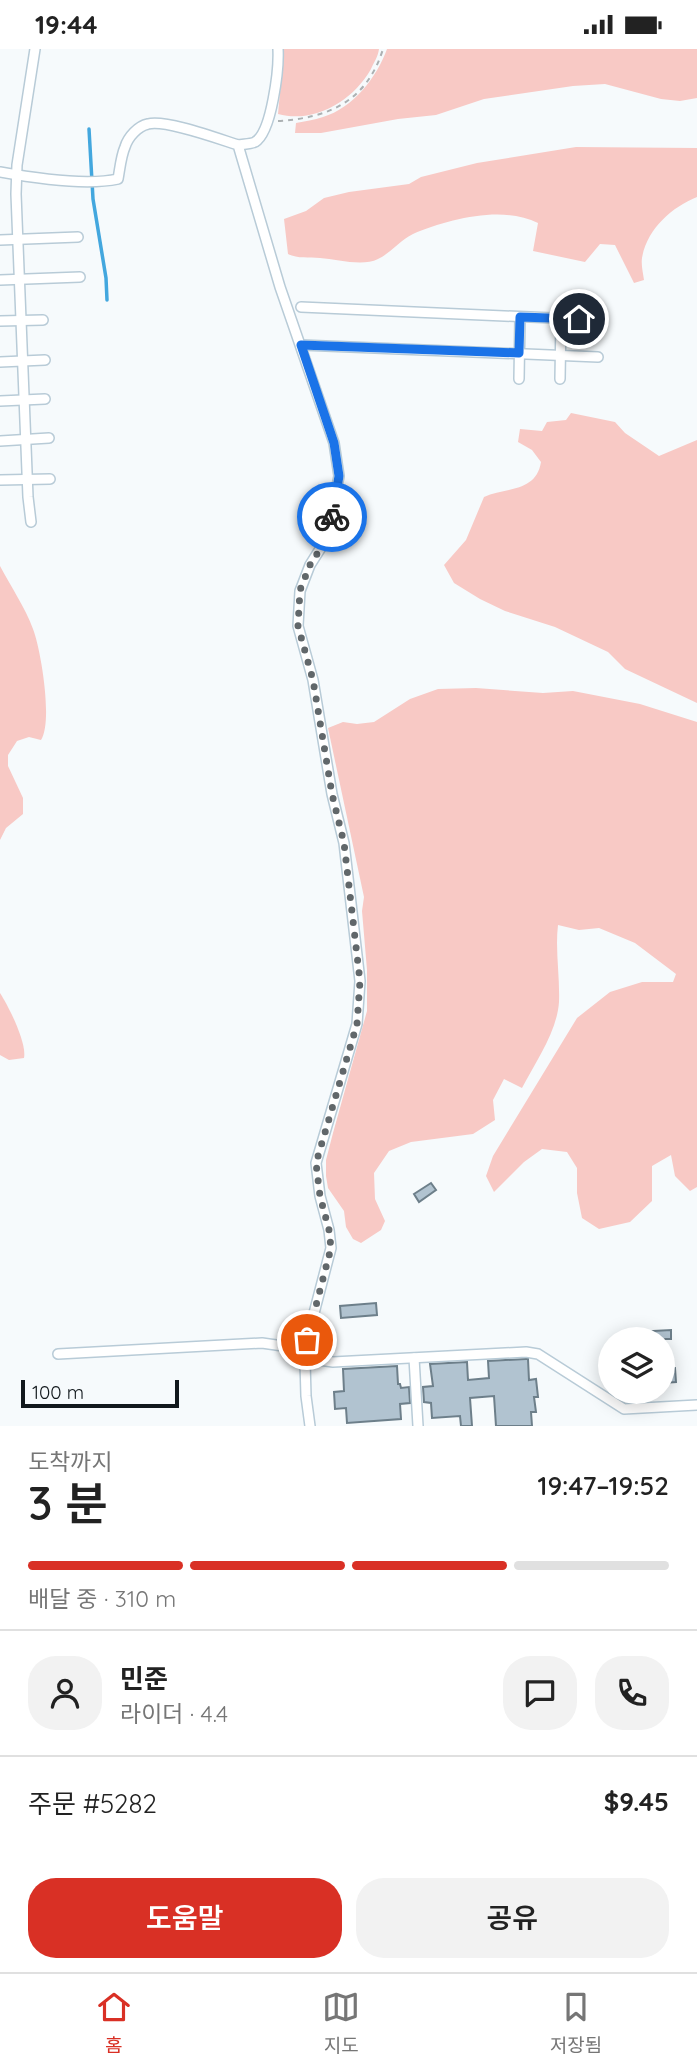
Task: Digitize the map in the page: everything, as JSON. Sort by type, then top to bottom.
[{"type":"street","points":[[31,522],[17,175],[35,49]]},
{"type":"street","points":[[0,172],[84,182],[118,179],[125,147],[139,128],[147,124],[178,127],[238,145],[254,143],[262,135],[267,122],[277,78],[278,49]]},
{"type":"street","points":[[238,145],[280,286],[334,443],[339,476],[327,538],[310,565],[300,590],[298,626],[313,680],[332,794],[344,843],[360,981],[357,1024],[316,1163],[331,1248],[312,1313],[305,1354],[310,1426]]},
{"type":"street","points":[[0,240],[78,237]]},
{"type":"street","points":[[0,280],[80,277]]},
{"type":"street","points":[[301,307],[598,320]]},
{"type":"street","points":[[519,379],[520,317]]},
{"type":"street","points":[[560,379],[561,318]]},
{"type":"street","points":[[0,321],[43,320]]},
{"type":"street","points":[[301,345],[598,357]]},
{"type":"street","points":[[0,362],[45,360]]},
{"type":"street","points":[[0,401],[45,399]]},
{"type":"street","points":[[0,441],[49,438]]},
{"type":"street","points":[[0,480],[51,479]]},
{"type":"street","points":[[58,1354],[262,1343],[283,1346],[319,1360],[333,1362],[534,1352],[624,1409],[697,1405]]},
{"type":"street","points":[[414,1358],[418,1426]]},
{"type":"path","points":[[267,122],[299,120],[335,109],[367,81],[383,49]]},
{"type":"shaded area","points":[[284,49],[379,49],[363,81],[343,100],[318,113],[292,116],[278,114]]},
{"type":"shaded area","points":[[387,49],[697,49],[697,98],[680,101],[661,99],[605,84],[573,86],[484,99],[436,115],[321,133],[295,133],[296,123],[334,113],[354,99],[377,70]]},
{"type":"shaded area","points":[[576,147],[697,148],[697,197],[670,213],[649,238],[642,258],[644,280],[634,283],[615,245],[600,244],[585,262],[533,251],[538,223],[509,215],[476,216],[427,228],[372,261],[349,262],[288,254],[284,219],[306,211],[324,198],[409,184],[421,177],[477,163]]},
{"type":"shaded area","points":[[571,413],[615,422],[625,433],[659,456],[697,440],[697,703],[625,669],[608,652],[555,627],[505,611],[480,599],[454,583],[444,565],[466,540],[484,497],[526,484],[538,472],[541,462],[532,450],[518,442],[520,429],[542,431],[547,422],[566,420]]},
{"type":"shaded area","points":[[0,566],[33,629],[42,669],[46,718],[41,740],[29,737],[17,741],[8,755],[8,766],[23,798],[23,814],[6,828],[0,840]]},
{"type":"shaded area","points":[[476,688],[543,693],[573,691],[640,704],[697,722],[697,1187],[690,1191],[675,1176],[671,1155],[652,1166],[652,1201],[630,1222],[599,1229],[582,1218],[577,1193],[577,1168],[567,1152],[542,1149],[524,1162],[494,1192],[486,1176],[493,1156],[577,1018],[610,992],[642,982],[673,982],[676,974],[635,943],[599,928],[579,930],[558,925],[557,1013],[545,1046],[522,1088],[504,1079],[493,1100],[495,1120],[473,1134],[411,1142],[389,1151],[374,1173],[375,1199],[385,1221],[381,1230],[361,1243],[353,1239],[346,1227],[344,1211],[328,1188],[326,1176],[326,1160],[367,1011],[362,911],[364,897],[328,728],[343,722],[374,722],[410,699],[438,689]]},
{"type":"shaded area","points":[[0,993],[20,1035],[24,1058],[9,1060],[0,1055]]},
{"type":"building","points":[[431,1183],[436,1190],[419,1202],[414,1194]]},
{"type":"building","points":[[376,1303],[377,1315],[341,1318],[340,1306]]},
{"type":"building","points":[[528,1359],[529,1380],[536,1379],[538,1397],[534,1397],[536,1412],[531,1412],[532,1426],[496,1426],[494,1396],[470,1398],[472,1426],[461,1426],[460,1416],[432,1418],[431,1403],[424,1402],[423,1387],[433,1386],[430,1364],[467,1362],[468,1380],[489,1378],[488,1361]]},
{"type":"building","points":[[397,1366],[398,1384],[401,1388],[409,1387],[410,1403],[400,1404],[401,1419],[347,1423],[346,1408],[335,1409],[334,1392],[344,1391],[343,1369]]},
{"type":"waterway","points":[[89,129],[93,199],[107,300]]},
{"type":"way so far","points":[[307,1340],[331,1248],[316,1163],[357,1024],[360,981],[344,843],[332,794],[313,680],[298,626],[300,590],[310,565],[327,538],[332,517]]},
{"type":"route","points":[[332,517],[339,476],[334,443],[301,345],[519,353],[520,317],[579,319]]}]
